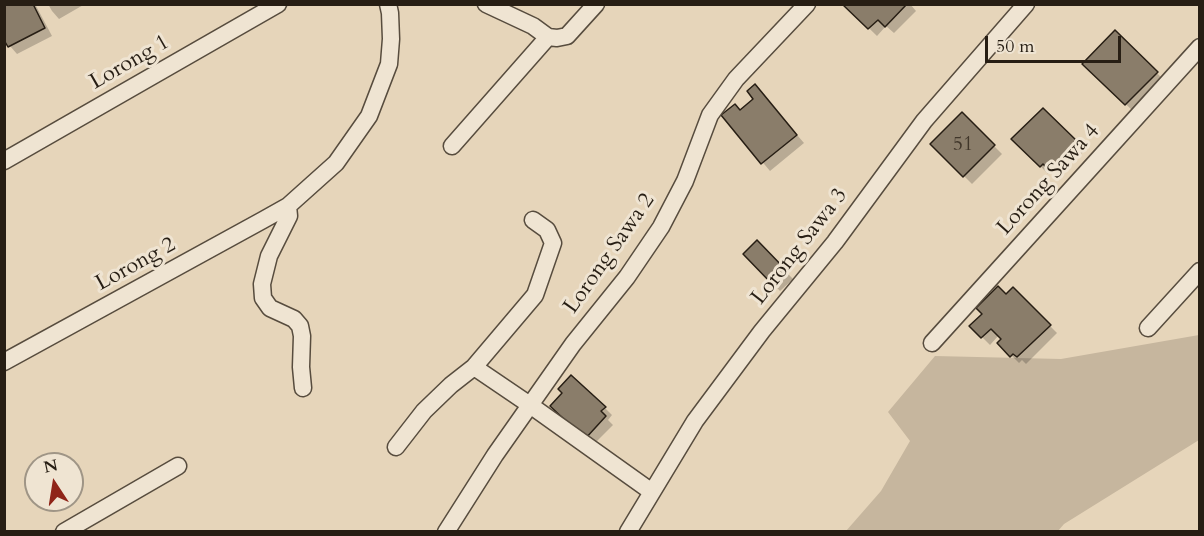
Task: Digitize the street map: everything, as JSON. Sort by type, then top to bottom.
[{"type":"street","name":"Lorong 1","points":[[4,161],[278,4]]},
{"type":"street","name":"Lorong 2","points":[[4,362],[288,206],[336,163],[369,116],[389,64],[391,39],[388,4]]},
{"type":"street","points":[[495,6],[533,26],[548,37],[557,38],[567,36],[596,4]]},
{"type":"street","name":"Lorong Sawa 2","points":[[446,531],[495,455],[573,344],[627,277],[661,227],[685,181],[710,115],[736,79],[807,4]]},
{"type":"street","name":"Lorong Sawa 3","points":[[628,531],[695,421],[762,331],[835,242],[924,121],[1026,4]]},
{"type":"street","points":[[452,146],[548,37]]},
{"type":"street","name":"Lorong Sawa 4","points":[[932,343],[1200,47]]},
{"type":"street","points":[[288,206],[289,216],[269,256],[262,284],[263,298],[270,308],[294,319],[300,326],[303,388]]},
{"type":"street","points":[[396,447],[424,411],[474,367],[535,295],[553,243],[547,230],[533,220]]},
{"type":"street","points":[[1148,328],[1200,271]]},
{"type":"street","points":[[474,367],[652,492]]},
{"type":"street","points":[[64,531],[178,466]]},
{"type":"shaded area","points":[[1199,335],[1199,440],[1064,524],[1058,531],[846,531],[881,491],[910,441],[888,412],[935,356],[1061,359]]},
{"type":"building","points":[[4,4],[33,4],[45,28],[8,47],[4,40]]},
{"type":"building","points":[[842,4],[907,4],[885,27],[878,20],[868,29]]},
{"type":"building","points":[[1115,30],[1158,72],[1125,105],[1082,64]]},
{"type":"building","points":[[755,84],[797,135],[761,164],[721,115],[735,104],[740,110],[753,99],[747,91]]},
{"type":"building","points":[[1043,108],[1078,142],[1049,170],[1043,164],[1040,167],[1011,139]]},
{"type":"building","points":[[962,112],[995,145],[963,177],[930,144]]},
{"type":"building","points":[[757,240],[786,270],[772,284],[743,254]]},
{"type":"building","points":[[998,286],[1006,294],[1013,287],[1051,325],[1017,357],[1013,354],[1010,357],[997,343],[1001,339],[991,329],[981,338],[969,326],[982,314],[976,308]]},
{"type":"building","points":[[571,375],[606,407],[601,411],[606,416],[585,439],[550,406],[562,393],[558,389]]}]
